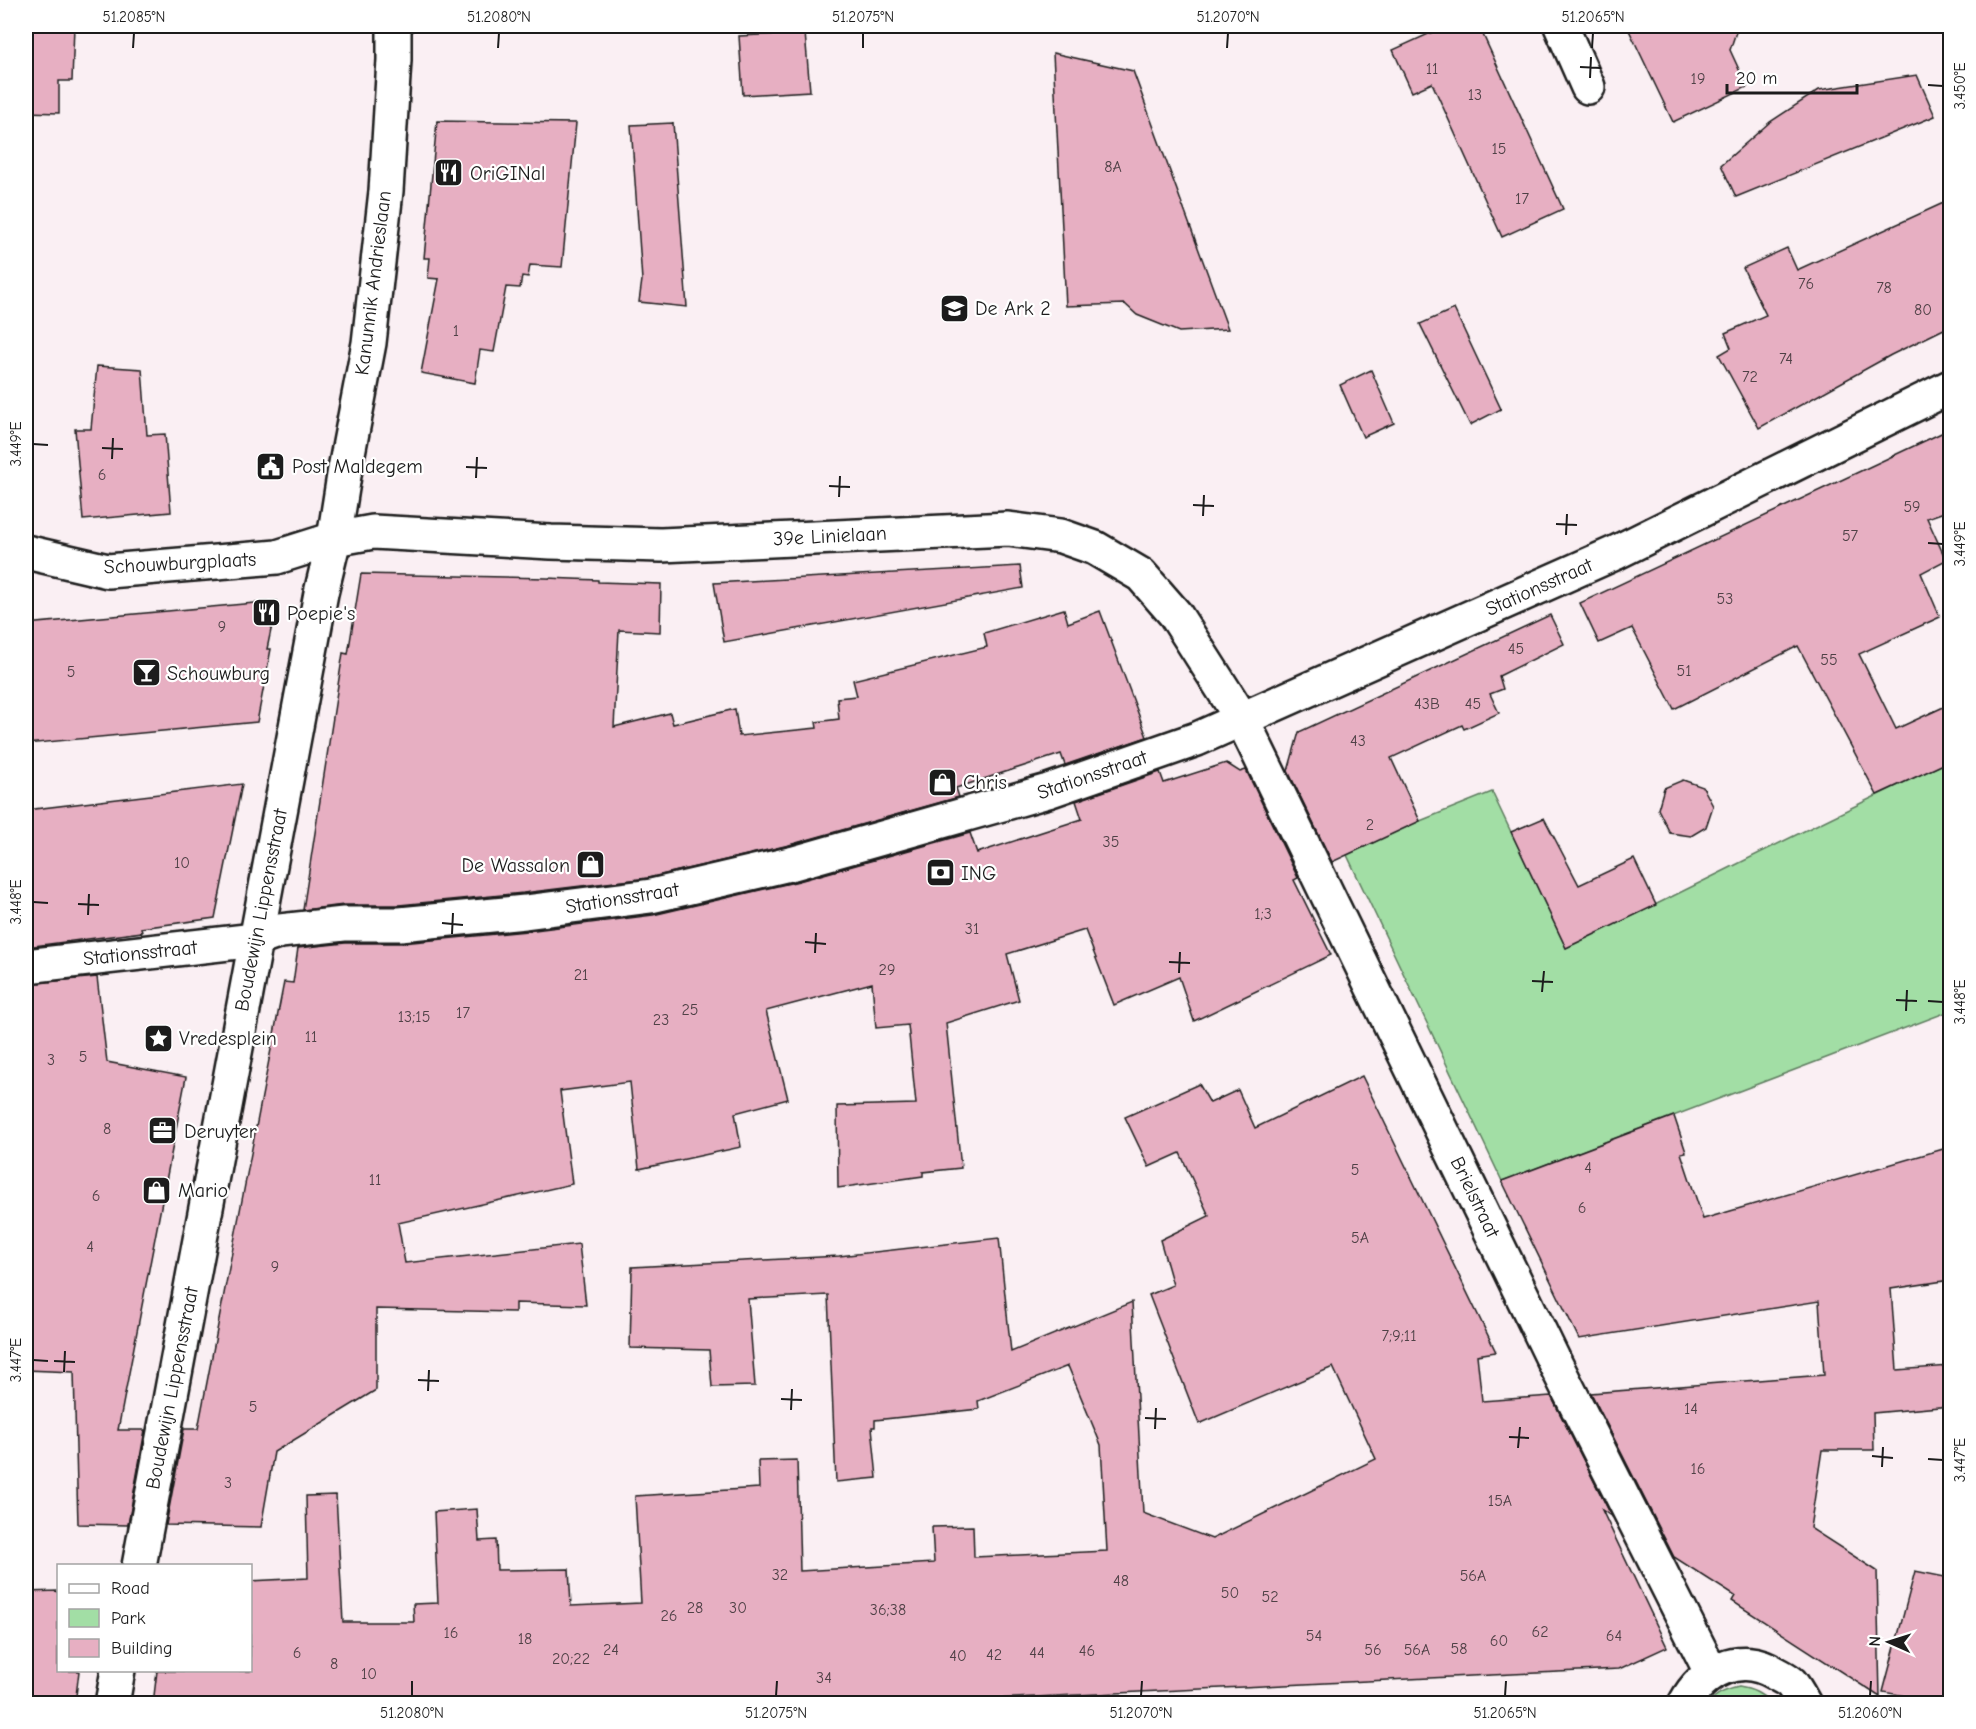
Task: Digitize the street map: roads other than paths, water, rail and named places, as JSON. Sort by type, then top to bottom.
[{"type":"street","name":"Kanunnik Andrieslaan","points":[[334,539],[369,343],[386,191],[394,26]]},
{"type":"street","points":[[1561,26],[1588,87]]},
{"type":"street","name":"Stationsstraat","points":[[26,966],[255,940],[280,931],[344,924],[400,924],[525,912],[651,896],[794,863],[1048,791],[1197,740],[1615,553],[1950,387]]},
{"type":"street","name":"39e Linielaan","points":[[334,539],[374,532],[551,542],[661,545],[1008,529],[1061,536],[1095,548],[1141,575],[1175,614],[1242,719]]},
{"type":"street","name":"Schouwburgplaats","points":[[26,552],[108,571],[277,557],[334,539]]},
{"type":"street","name":"Boudewijn Lippensstraat","points":[[139,1564],[255,940],[321,593],[334,539]]},
{"type":"street","name":"Brielstraat","points":[[1242,719],[1549,1350],[1711,1672]]},
{"type":"street","points":[[1685,1704],[1693,1689],[1711,1672],[1734,1664],[1764,1666],[1791,1683],[1804,1704]]},
{"type":"street","points":[[112,1704],[118,1672]]},
{"type":"place","name":"OriGINal","points":[[449,173]]},
{"type":"place","name":"De Ark 2","points":[[954,308]]},
{"type":"place","name":"Post Maldegem","points":[[271,466]]},
{"type":"place","name":"Poepie's","points":[[266,613]]},
{"type":"place","name":"Schouwburg","points":[[146,673]]},
{"type":"place","name":"Chris","points":[[942,782]]},
{"type":"place","name":"De Wassalon","points":[[591,865]]},
{"type":"place","name":"ING","points":[[940,873]]},
{"type":"place","name":"Vredesplein","points":[[158,1038]]},
{"type":"place","name":"Deruyter","points":[[163,1131]]},
{"type":"place","name":"Mario","points":[[157,1190]]}]
